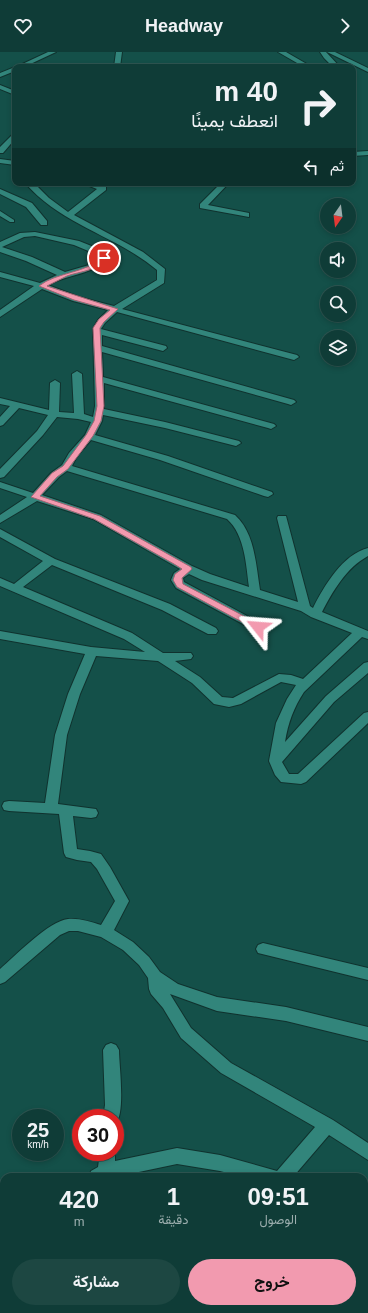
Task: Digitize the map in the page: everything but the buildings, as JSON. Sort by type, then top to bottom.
[{"type":"street","points":[[26,64],[53,52]]},
{"type":"street","points":[[117,64],[119,52]]},
{"type":"street","points":[[281,52],[303,64]]},
{"type":"street","points":[[323,52],[334,64]]},
{"type":"street","points":[[330,52],[355,64]]},
{"type":"street","points":[[356,64],[368,70]]},
{"type":"street","points":[[0,87],[12,92]]},
{"type":"street","points":[[0,151],[12,138]]},
{"type":"street","points":[[356,154],[368,153]]},
{"type":"street","points":[[0,161],[12,163]]},
{"type":"street","points":[[0,520],[35,497],[54,475],[66,467],[73,455],[89,436],[98,416],[100,379],[97,331],[98,324],[115,309],[154,287],[160,281],[161,269],[154,262],[93,231],[68,216],[46,200],[33,186]]},
{"type":"street","points":[[68,216],[103,188],[96,186]]},
{"type":"street","points":[[222,186],[203,206],[246,215]]},
{"type":"street","points":[[0,191],[29,205],[44,223]]},
{"type":"street","points":[[0,245],[23,235],[35,234],[76,243],[101,253],[104,258],[101,262],[83,270],[65,275],[42,286],[0,314]]},
{"type":"street","points":[[0,249],[29,259],[65,275]]},
{"type":"street","points":[[0,274],[42,286],[76,299],[294,357]]},
{"type":"street","points":[[97,331],[163,348]]},
{"type":"street","points":[[98,348],[291,402]]},
{"type":"street","points":[[77,374],[79,416]]},
{"type":"street","points":[[100,379],[271,426]]},
{"type":"street","points":[[0,475],[40,433],[54,414],[55,383]]},
{"type":"street","points":[[0,402],[54,414],[98,416],[165,425],[236,443]]},
{"type":"street","points":[[0,423],[17,405]]},
{"type":"street","points":[[89,436],[164,458],[268,494]]},
{"type":"street","points":[[66,467],[231,517],[236,520],[250,554],[255,592]]},
{"type":"street","points":[[0,485],[97,517],[188,569],[304,608],[315,614],[364,633],[305,684],[293,699],[282,723],[275,761],[280,772],[286,779],[301,780],[368,716]]},
{"type":"street","points":[[282,518],[304,608]]},
{"type":"street","points":[[0,532],[51,561],[166,606],[212,631]]},
{"type":"street","points":[[315,614],[330,585],[357,557],[368,552]]},
{"type":"street","points":[[15,588],[51,561]]},
{"type":"street","points":[[188,569],[178,576],[177,580],[180,585],[258,627]]},
{"type":"street","points":[[0,582],[128,636],[196,680],[218,701],[229,703],[278,678],[291,679],[305,684]]},
{"type":"street","points":[[0,635],[92,651],[161,658],[188,656]]},
{"type":"street","points":[[92,651],[74,694],[61,735],[58,809],[71,853],[94,857],[101,863],[103,870],[122,901],[105,932]]},
{"type":"street","points":[[275,761],[330,699],[368,666]]},
{"type":"street","points":[[9,806],[91,813]]},
{"type":"street","points":[[0,978],[55,931],[67,925],[78,925],[105,932],[128,946],[144,961],[155,976],[173,989],[217,1004],[286,1014],[368,1034]]},
{"type":"street","points":[[264,949],[368,974]]},
{"type":"street","points":[[155,976],[156,989],[168,1003],[186,1033],[226,1068],[327,1125],[368,1152]]},
{"type":"street","points":[[111,1050],[113,1109]]},
{"type":"street","points":[[285,1173],[327,1125]]},
{"type":"street","points":[[105,1173],[176,1156],[220,1163],[258,1173]]},
{"type":"street","points":[[101,1173],[105,1161]]},
{"type":"lane","points":[[0,213],[12,222]]},
{"type":"route","points":[[104,258],[101,262],[83,270],[65,275],[42,286],[76,299],[115,309],[101,320],[97,328],[100,406],[97,421],[89,436],[73,455],[66,467],[54,475],[35,497],[97,517],[111,527],[154,549],[188,569],[178,576],[177,580],[180,585],[258,627]]}]
